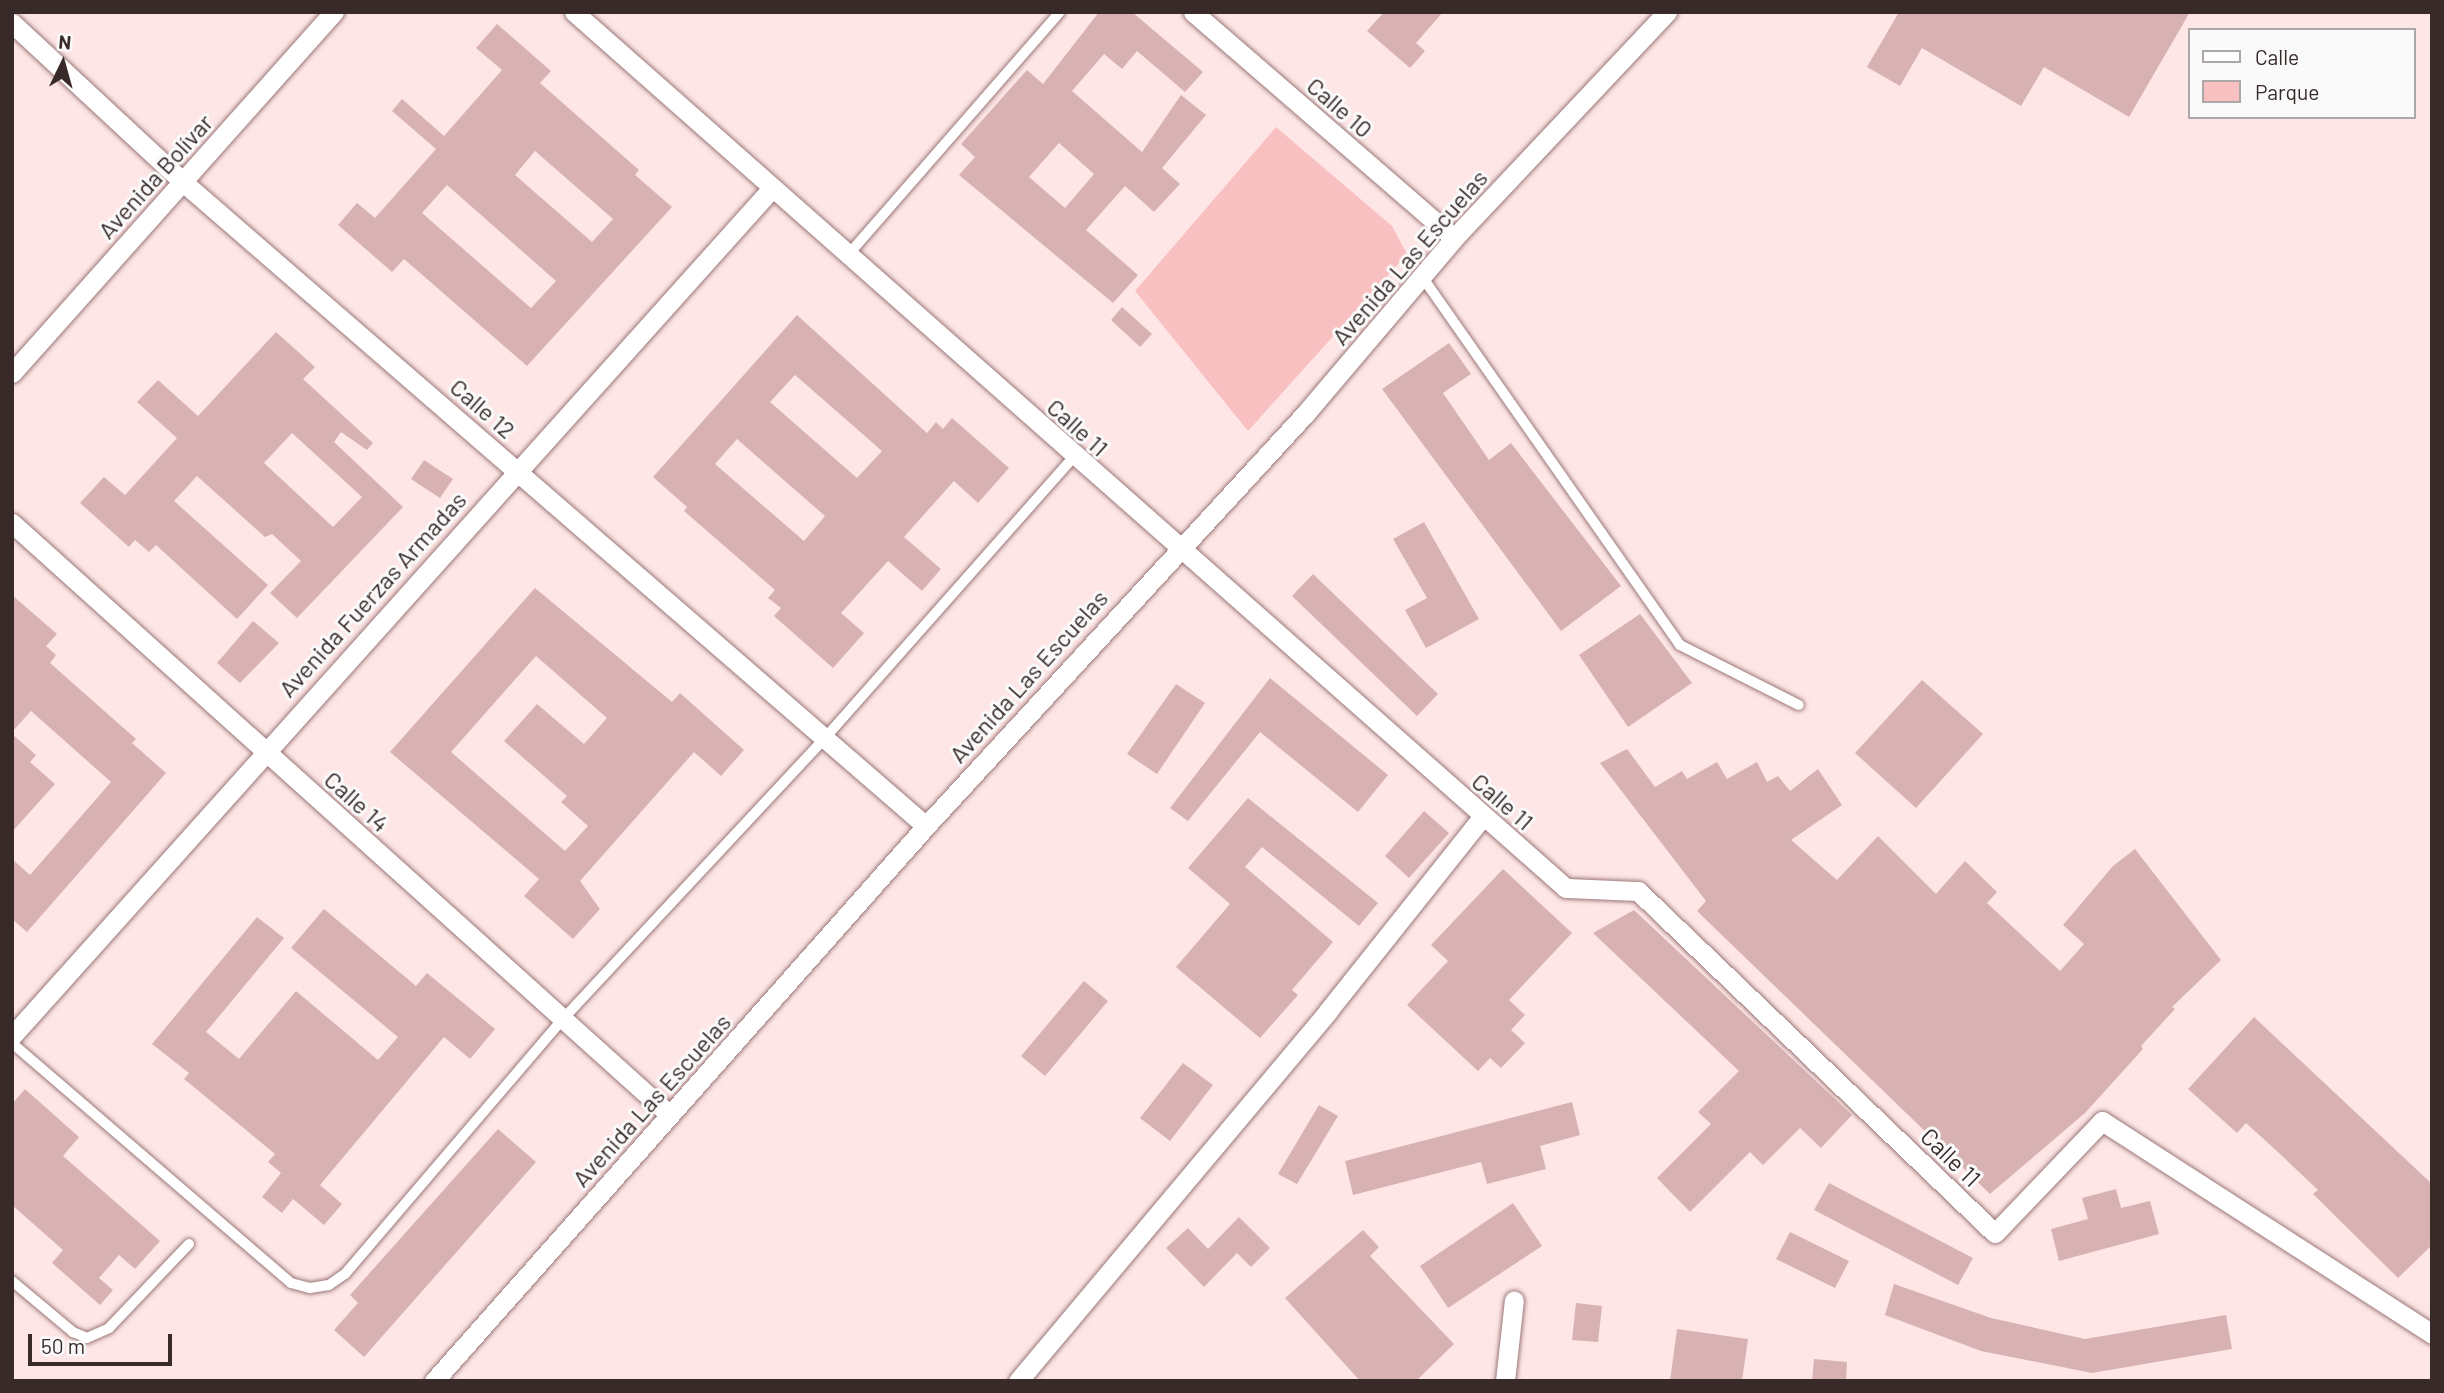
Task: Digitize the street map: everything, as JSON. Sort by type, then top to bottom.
[{"type":"street","name":"Avenida Bolívar","points":[[12,373],[334,12]]},
{"type":"street","name":"Calle 11","points":[[574,12],[1178,549],[1566,888],[1638,891],[1994,1233],[2102,1121],[2432,1334]]},
{"type":"street","name":"Calle 10","points":[[1193,12],[1454,238]]},
{"type":"street","name":"Avenida Las Escuelas","points":[[434,1381],[926,826],[1423,278],[1454,238],[1667,12]]},
{"type":"street","name":"Calle 12","points":[[12,23],[183,182],[926,826]]},
{"type":"street","name":"Avenida Fuerzas Armadas","points":[[12,1036],[264,751],[772,188]]},
{"type":"street","name":"Calle 14","points":[[12,523],[670,1115]]},
{"type":"street","points":[[1018,1381],[1328,1011],[1483,816]]},
{"type":"street","points":[[1505,1381],[1514,1300]]},
{"type":"lane","points":[[848,256],[1060,12]]},
{"type":"lane","points":[[1423,278],[1680,645],[1799,705]]},
{"type":"lane","points":[[12,1043],[291,1283],[310,1288],[329,1285],[345,1274],[563,1018],[825,738],[1074,457]]},
{"type":"lane","points":[[12,1281],[72,1332],[87,1338],[109,1328],[189,1244]]},
{"type":"green space","points":[[1276,127],[1392,226],[1407,254],[1248,431],[1135,291]]},
{"type":"building","points":[[1099,12],[1132,12],[1203,72],[1185,92],[1137,51],[1122,69],[1104,54],[1072,91],[1142,152],[1181,95],[1206,115],[1162,168],[1180,184],[1154,212],[1125,186],[1086,230],[1138,275],[1113,303],[959,175],[975,157],[961,144],[1027,70],[1043,84]],"holes":[[[1059,143],[1094,174],[1065,208],[1029,177]]]},
{"type":"building","points":[[1384,12],[1443,12],[1416,43],[1425,51],[1410,68],[1367,31]]},
{"type":"building","points":[[1899,12],[2190,12],[2129,117],[2044,67],[2021,106],[1922,48],[1900,86],[1867,67]]},
{"type":"building","points":[[497,24],[551,71],[540,83],[639,170],[635,175],[672,207],[527,366],[404,259],[392,272],[338,225],[357,203],[375,218],[436,149],[392,111],[402,99],[444,136],[502,70],[476,48]],"holes":[[[535,151],[613,219],[592,242],[515,175]],[[447,185],[556,281],[531,308],[422,213]]]},
{"type":"building","points":[[1122,307],[1152,334],[1140,347],[1111,320]]},
{"type":"building","points":[[797,315],[927,433],[936,422],[943,429],[952,418],[1009,468],[978,503],[954,481],[904,537],[941,569],[922,591],[888,561],[841,613],[864,633],[833,668],[774,616],[781,608],[768,598],[775,590],[684,511],[687,507],[653,477]],"holes":[[[795,375],[882,451],[857,478],[770,402]],[[737,439],[825,516],[804,541],[715,464]]]},
{"type":"building","points":[[276,332],[315,367],[303,379],[373,443],[367,450],[341,432],[334,442],[403,507],[297,618],[270,593],[301,561],[272,534],[265,537],[197,476],[174,501],[268,585],[237,619],[156,545],[149,552],[135,540],[129,547],[80,503],[104,477],[125,495],[177,438],[137,402],[158,380],[198,416]],"holes":[[[292,433],[362,497],[333,527],[264,463]]]},
{"type":"building","points":[[1449,343],[1471,374],[1443,393],[1489,460],[1511,443],[1621,586],[1561,631],[1382,389]]},
{"type":"building","points":[[424,460],[453,479],[440,498],[411,479]]},
{"type":"building","points":[[1424,522],[1479,619],[1426,648],[1405,610],[1427,598],[1393,539]]},
{"type":"building","points":[[1313,574],[1438,694],[1417,716],[1292,596]]},
{"type":"building","points":[[535,588],[672,702],[680,693],[744,750],[721,776],[694,752],[580,881],[600,909],[573,939],[524,896],[539,879],[390,752]],"holes":[[[536,656],[607,718],[584,744],[537,704],[504,741],[567,796],[561,802],[588,826],[565,851],[451,752]]]},
{"type":"building","points":[[12,595],[57,634],[46,646],[56,655],[50,663],[136,739],[132,743],[166,773],[27,932],[12,919],[12,859],[30,875],[111,782],[31,711],[12,732]]},
{"type":"building","points":[[1640,614],[1692,683],[1628,727],[1579,655]]},
{"type":"building","points":[[253,621],[279,643],[240,683],[217,663]]},
{"type":"building","points":[[1270,678],[1388,775],[1358,812],[1260,732],[1188,821],[1170,808]]},
{"type":"building","points":[[1922,680],[1983,734],[1916,808],[1855,753]]},
{"type":"building","points":[[1176,684],[1205,703],[1157,774],[1127,754]]},
{"type":"building","points":[[12,734],[36,755],[30,762],[55,784],[12,832]]},
{"type":"building","points":[[1627,749],[1655,787],[1682,771],[1687,779],[1717,762],[1727,779],[1757,762],[1767,782],[1778,776],[1790,791],[1818,769],[1842,805],[1791,840],[1837,880],[1878,836],[1936,894],[1965,861],[1997,892],[1987,903],[2060,971],[2084,944],[2063,925],[2113,866],[2135,849],[2221,960],[2172,1007],[2175,1009],[2141,1046],[2143,1049],[2085,1113],[1990,1194],[1697,911],[1706,901],[1600,763]]},
{"type":"building","points":[[1248,798],[1378,903],[1359,926],[1262,847],[1245,867],[1333,942],[1292,990],[1298,995],[1260,1038],[1176,967],[1230,904],[1188,868]]},
{"type":"building","points":[[1424,811],[1449,833],[1409,878],[1385,856]]},
{"type":"building","points":[[1503,869],[1572,933],[1509,1000],[1525,1015],[1511,1030],[1525,1043],[1501,1068],[1490,1058],[1478,1071],[1407,1005],[1448,961],[1431,945]]},
{"type":"building","points":[[324,909],[416,986],[427,973],[495,1029],[470,1059],[444,1037],[320,1185],[342,1204],[324,1225],[293,1199],[282,1213],[262,1197],[281,1173],[268,1162],[275,1154],[184,1079],[189,1073],[152,1044],[257,917],[284,938],[206,1032],[239,1059],[296,991],[378,1060],[398,1037],[291,948]]},
{"type":"building","points":[[1634,910],[1852,1115],[1821,1148],[1800,1128],[1763,1165],[1750,1152],[1690,1212],[1657,1178],[1711,1124],[1698,1112],[1739,1071],[1593,933]]},
{"type":"building","points":[[1084,981],[1108,1001],[1045,1076],[1021,1056]]},
{"type":"building","points":[[2254,1017],[2432,1184],[2432,1245],[2398,1278],[2313,1194],[2318,1190],[2246,1123],[2237,1133],[2188,1089]]},
{"type":"building","points":[[1183,1063],[1213,1085],[1170,1141],[1140,1118]]},
{"type":"building","points":[[25,1089],[79,1137],[63,1156],[160,1241],[135,1269],[119,1255],[99,1278],[113,1290],[100,1305],[52,1263],[63,1250],[12,1205],[12,1104]]},
{"type":"building","points":[[1572,1102],[1580,1135],[1540,1146],[1546,1169],[1487,1184],[1481,1162],[1353,1195],[1345,1161]]},
{"type":"building","points":[[1319,1105],[1338,1116],[1297,1184],[1278,1174]]},
{"type":"building","points":[[498,1129],[536,1162],[364,1357],[334,1330],[358,1303],[350,1295]]},
{"type":"building","points":[[1829,1183],[1973,1258],[1958,1285],[1814,1210]]},
{"type":"building","points":[[2116,1189],[2121,1208],[2150,1201],[2159,1234],[2059,1261],[2051,1229],[2088,1219],[2082,1198]]},
{"type":"building","points":[[1513,1203],[1542,1246],[1448,1308],[1420,1266]]},
{"type":"building","points":[[1239,1217],[1270,1248],[1251,1267],[1237,1253],[1204,1287],[1166,1248],[1188,1228],[1208,1249]]},
{"type":"building","points":[[1363,1230],[1379,1247],[1370,1256],[1454,1344],[1416,1381],[1360,1381],[1285,1298]]},
{"type":"building","points":[[1790,1232],[1849,1261],[1835,1288],[1776,1259]]},
{"type":"building","points":[[1894,1284],[1991,1318],[2085,1339],[2226,1315],[2232,1349],[2092,1373],[1981,1351],[1885,1315]]},
{"type":"building","points":[[1576,1303],[1602,1306],[1598,1342],[1572,1340]]},
{"type":"building","points":[[1677,1329],[1748,1339],[1742,1381],[1670,1381]]},
{"type":"building","points":[[1814,1359],[1847,1362],[1846,1381],[1812,1381]]}]
